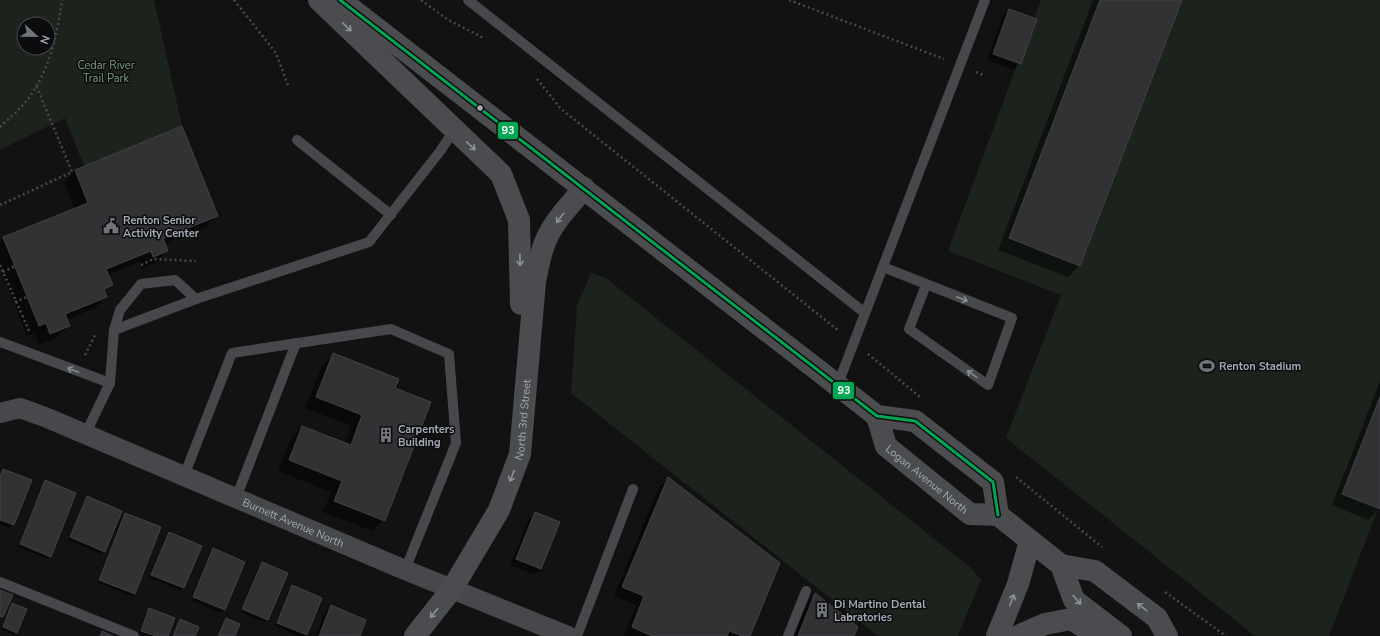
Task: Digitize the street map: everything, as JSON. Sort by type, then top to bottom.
[{"type":"main road","points":[[319,0],[501,174],[519,220],[525,383]]},
{"type":"main road","points":[[340,0],[838,384],[877,416],[915,421],[993,482],[998,514],[1061,565],[1095,571],[1157,618],[1167,636]]},
{"type":"main road","name":"North 3rd Street","points":[[415,636],[452,589],[499,510],[520,454],[535,282],[540,254],[546,239],[556,223],[584,188]]},
{"type":"main road","name":"Logan Avenue North","points":[[877,416],[886,446],[892,451],[970,514],[998,514]]},
{"type":"main road","points":[[997,636],[1018,584],[1030,541]]},
{"type":"main road","points":[[1061,565],[1074,600],[1121,636]]},
{"type":"main road","points":[[1018,636],[1045,624],[1071,618],[1098,636]]},
{"type":"street","name":"Burnett Avenue North","points":[[0,412],[20,408],[45,417],[405,570],[568,636]]},
{"type":"lane","points":[[468,0],[865,313]]},
{"type":"lane","points":[[838,384],[985,0]]},
{"type":"lane","points":[[114,330],[196,299],[368,242],[392,215],[441,150],[454,130]]},
{"type":"lane","points":[[297,140],[392,215]]},
{"type":"lane","points":[[883,267],[1012,318],[988,385],[909,329],[926,285]]},
{"type":"lane","points":[[85,434],[110,383],[114,330],[120,310],[141,284],[175,280],[196,299]]},
{"type":"lane","points":[[184,476],[232,353],[391,329],[449,354],[456,443],[405,570]]},
{"type":"lane","points":[[0,342],[110,383]]},
{"type":"lane","points":[[236,498],[296,343]]},
{"type":"lane","points":[[577,636],[633,489]]},
{"type":"lane","points":[[0,582],[134,636]]},
{"type":"lane","points":[[788,636],[806,591]]},
{"type":"path","points":[[0,127],[23,105],[44,72],[58,28],[62,0]]},
{"type":"path","points":[[234,0],[276,53],[289,88]]},
{"type":"path","points":[[421,0],[448,20],[488,41]]},
{"type":"path","points":[[789,0],[983,75]]},
{"type":"path","points":[[535,77],[561,109],[643,175]]},
{"type":"path","points":[[0,205],[72,172],[36,85]]},
{"type":"path","points":[[140,266],[153,259],[196,261]]},
{"type":"path","points":[[0,266],[25,326],[34,339]]},
{"type":"path","points":[[3,272],[15,266]]},
{"type":"path","points":[[15,302],[27,297]]},
{"type":"path","points":[[80,356],[86,355],[98,327]]},
{"type":"green space","name":"Cedar River Trail Park","points":[[0,0],[154,0],[182,126],[84,166],[65,118],[0,150]]},
{"type":"green space","name":"Renton Stadium","points":[[1041,0],[1380,0],[1380,504],[1329,636],[1255,636],[1006,438],[1061,295],[948,251]]},
{"type":"green space","points":[[591,273],[606,278],[970,567],[981,580],[958,636],[878,636],[571,393],[577,305]]},
{"type":"building","points":[[1100,0],[1182,0],[1080,266],[1009,238]]},
{"type":"building","points":[[1009,9],[1037,19],[1021,64],[993,54]]},
{"type":"building","name":"Renton Senior Activity Center","points":[[182,126],[218,216],[163,238],[168,251],[153,257],[151,251],[106,269],[113,285],[104,289],[107,297],[65,314],[70,326],[50,334],[46,323],[39,326],[3,237],[88,203],[75,170]]},
{"type":"building","name":"Carpenters Building","points":[[333,353],[399,379],[395,388],[431,402],[385,521],[334,501],[342,481],[289,460],[302,426],[351,445],[362,415],[316,397]]},
{"type":"building","points":[[1380,397],[1380,509],[1342,494]]},
{"type":"building","points":[[3,469],[32,480],[14,525],[0,520],[0,476]]},
{"type":"building","points":[[668,477],[780,563],[750,636],[742,636],[729,631],[727,636],[652,636],[632,627],[644,596],[622,587]]},
{"type":"building","points":[[45,480],[76,493],[51,557],[20,544]]},
{"type":"building","points":[[87,496],[122,511],[105,552],[70,537]]},
{"type":"building","points":[[535,512],[560,522],[541,569],[516,559]]},
{"type":"building","points":[[125,513],[161,527],[135,594],[99,580]]},
{"type":"building","points":[[169,532],[202,546],[184,588],[151,575]]},
{"type":"building","points":[[213,548],[245,562],[225,610],[193,597]]},
{"type":"building","points":[[262,562],[288,573],[268,620],[242,609]]},
{"type":"building","points":[[292,585],[322,598],[307,635],[277,623]]},
{"type":"building","points":[[0,590],[13,595],[3,617],[0,616]]},
{"type":"building","name":"Di Martino Dental Labratories","points":[[815,593],[858,627],[854,636],[798,636]]},
{"type":"building","points":[[12,603],[27,609],[17,633],[3,627]]},
{"type":"building","points":[[331,605],[366,620],[360,636],[319,636]]},
{"type":"building","points":[[149,608],[175,618],[168,636],[156,636],[141,631]]},
{"type":"building","points":[[226,618],[240,624],[235,636],[218,636]]},
{"type":"building","points":[[180,619],[199,627],[195,636],[173,636]]},
{"type":"building","points":[[102,631],[113,636],[100,636]]},
{"type":"transit line","name":"93","points":[[340,0],[877,416],[915,421],[993,482],[998,515]]},
{"type":"place","name":"Renton Senior Activity Center","points":[[111,226]]},
{"type":"place","name":"Renton Stadium","points":[[1207,366]]},
{"type":"place","name":"Carpenters Building","points":[[386,435]]},
{"type":"place","name":"Di Martino Dental Labratories","points":[[822,610]]}]
